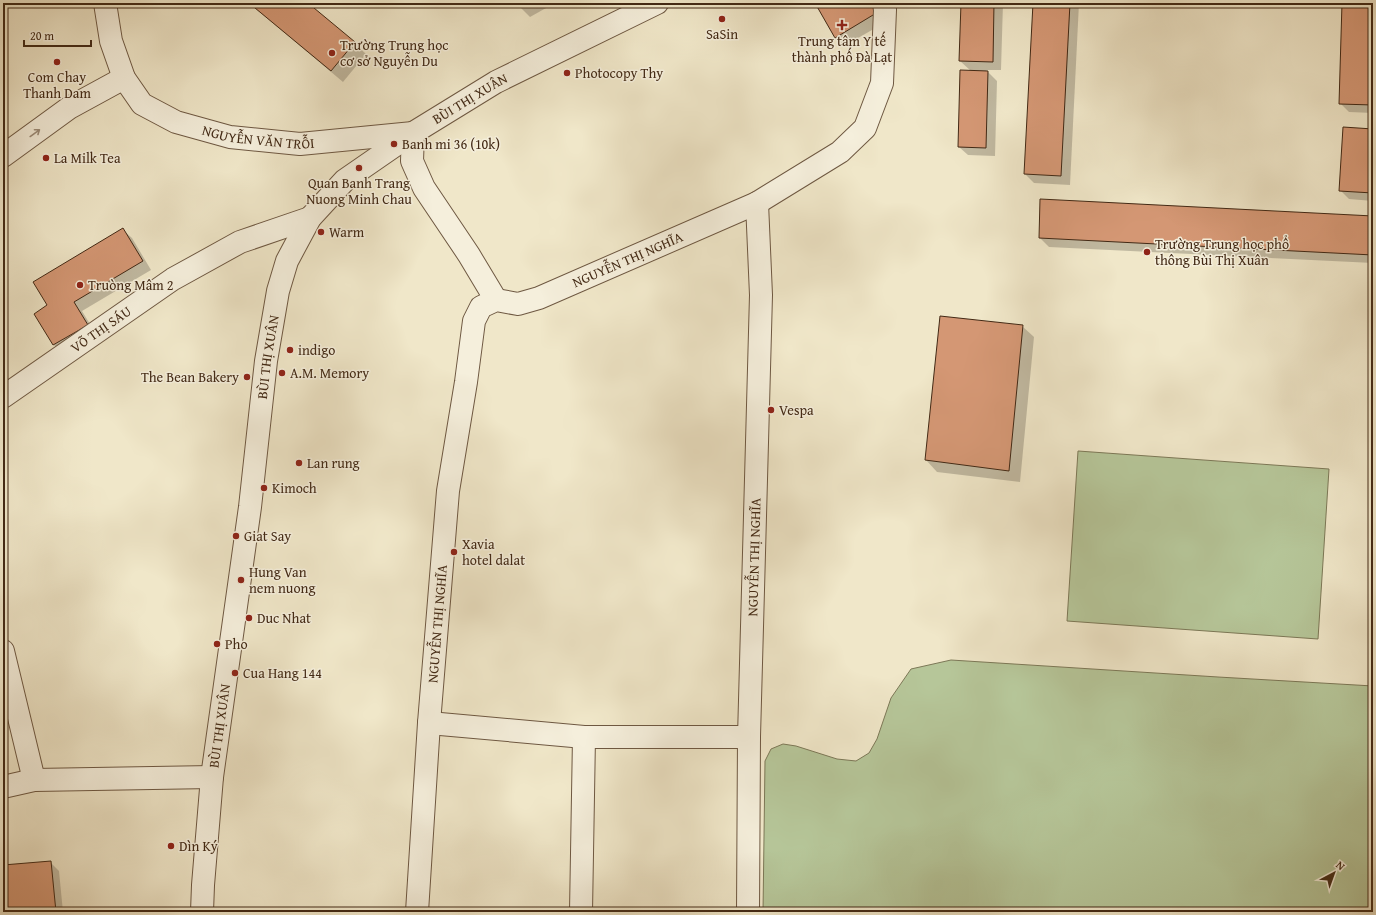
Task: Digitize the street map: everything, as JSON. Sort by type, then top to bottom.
[{"type":"street","name":"NGUYỄN VĂN TRỖI","points":[[105,3],[111,40],[124,78],[142,104],[176,122],[230,137],[300,144],[413,133]]},
{"type":"street","name":"BÙI THỊ XUÂN","points":[[202,912],[212,777],[250,507],[266,361],[278,291],[288,261],[310,218],[345,180],[413,133],[496,82],[657,3]]},
{"type":"street","name":"NGUYỄN THỊ NGHĨA","points":[[417,912],[429,722],[448,491],[466,382],[474,321],[481,307],[496,300],[518,304],[539,298],[757,203],[840,152],[865,128],[882,83],[886,10],[884,3]]},
{"type":"street","points":[[3,156],[69,108],[124,78]]},
{"type":"street","points":[[413,133],[412,160],[424,188],[469,255],[496,300]]},
{"type":"street","name":"NGUYỄN THỊ NGHĨA","points":[[748,912],[749,737],[761,295],[757,203]]},
{"type":"street","name":"VÕ THỊ SÁU","points":[[3,397],[173,279],[240,242],[310,218]]},
{"type":"street","points":[[3,651],[34,780]]},
{"type":"street","points":[[429,722],[584,737],[749,737]]},
{"type":"street","points":[[581,912],[584,737]]},
{"type":"street","points":[[3,787],[34,780],[212,777]]},
{"type":"green space","points":[[1078,451],[1329,469],[1318,639],[1067,621]]},
{"type":"green space","points":[[951,660],[1373,686],[1373,912],[763,912],[765,761],[771,749],[783,744],[796,746],[837,759],[856,761],[869,753],[877,739],[891,698],[911,669]]},
{"type":"building","points":[[249,3],[308,3],[355,42],[331,71]]},
{"type":"building","name":"Trung tâm Y tế thành phố Đà Lạt","points":[[815,3],[873,3],[878,12],[835,38]]},
{"type":"building","points":[[961,3],[994,3],[993,62],[959,61]]},
{"type":"building","points":[[1033,3],[1070,3],[1061,176],[1024,174]]},
{"type":"building","points":[[1342,3],[1373,3],[1373,105],[1339,104]]},
{"type":"building","points":[[960,70],[988,71],[986,148],[958,147]]},
{"type":"building","points":[[1343,127],[1373,129],[1373,193],[1339,191]]},
{"type":"building","points":[[1040,199],[1373,216],[1373,255],[1039,238]]},
{"type":"building","points":[[123,228],[143,261],[74,302],[88,325],[53,345],[34,314],[47,305],[33,282]]},
{"type":"building","points":[[940,316],[1023,325],[1009,471],[925,460]]},
{"type":"building","points":[[51,861],[56,912],[7,912],[3,865]]},
{"type":"place","name":"SaSin","points":[[722,19]]},
{"type":"place","name":"Trung tâm Y tế thành phố Đà Lạt","points":[[842,25]]},
{"type":"place","name":"Trường Trung học cơ sở Nguyễn Du","points":[[332,53]]},
{"type":"place","name":"Com Chay Thanh Dam","points":[[57,62]]},
{"type":"place","name":"Photocopy Thy","points":[[567,73]]},
{"type":"place","name":"Banh mi 36 (10k)","points":[[394,144]]},
{"type":"place","name":"La Milk Tea","points":[[46,158]]},
{"type":"place","name":"Quan Banh Trang Nuong Minh Chau","points":[[359,168]]},
{"type":"place","name":"Warm","points":[[321,232]]},
{"type":"place","name":"Trường Trung học phổ thông Bùi Thị Xuân","points":[[1147,252]]},
{"type":"place","name":"Truòng Mâm 2","points":[[80,285]]},
{"type":"place","name":"indigo","points":[[290,350]]},
{"type":"place","name":"A.M. Memory","points":[[282,373]]},
{"type":"place","name":"The Bean Bakery","points":[[247,377]]},
{"type":"place","name":"Vespa","points":[[771,410]]},
{"type":"place","name":"Lan rung","points":[[299,463]]},
{"type":"place","name":"Kimoch","points":[[264,488]]},
{"type":"place","name":"Giat Say","points":[[236,536]]},
{"type":"place","name":"Xavia hotel dalat","points":[[454,552]]},
{"type":"place","name":"Hung Van nem nuong","points":[[241,580]]},
{"type":"place","name":"Duc Nhat","points":[[249,618]]},
{"type":"place","name":"Pho","points":[[217,644]]},
{"type":"place","name":"Cua Hang 144","points":[[235,673]]},
{"type":"place","name":"Dìn Ký","points":[[171,846]]}]
